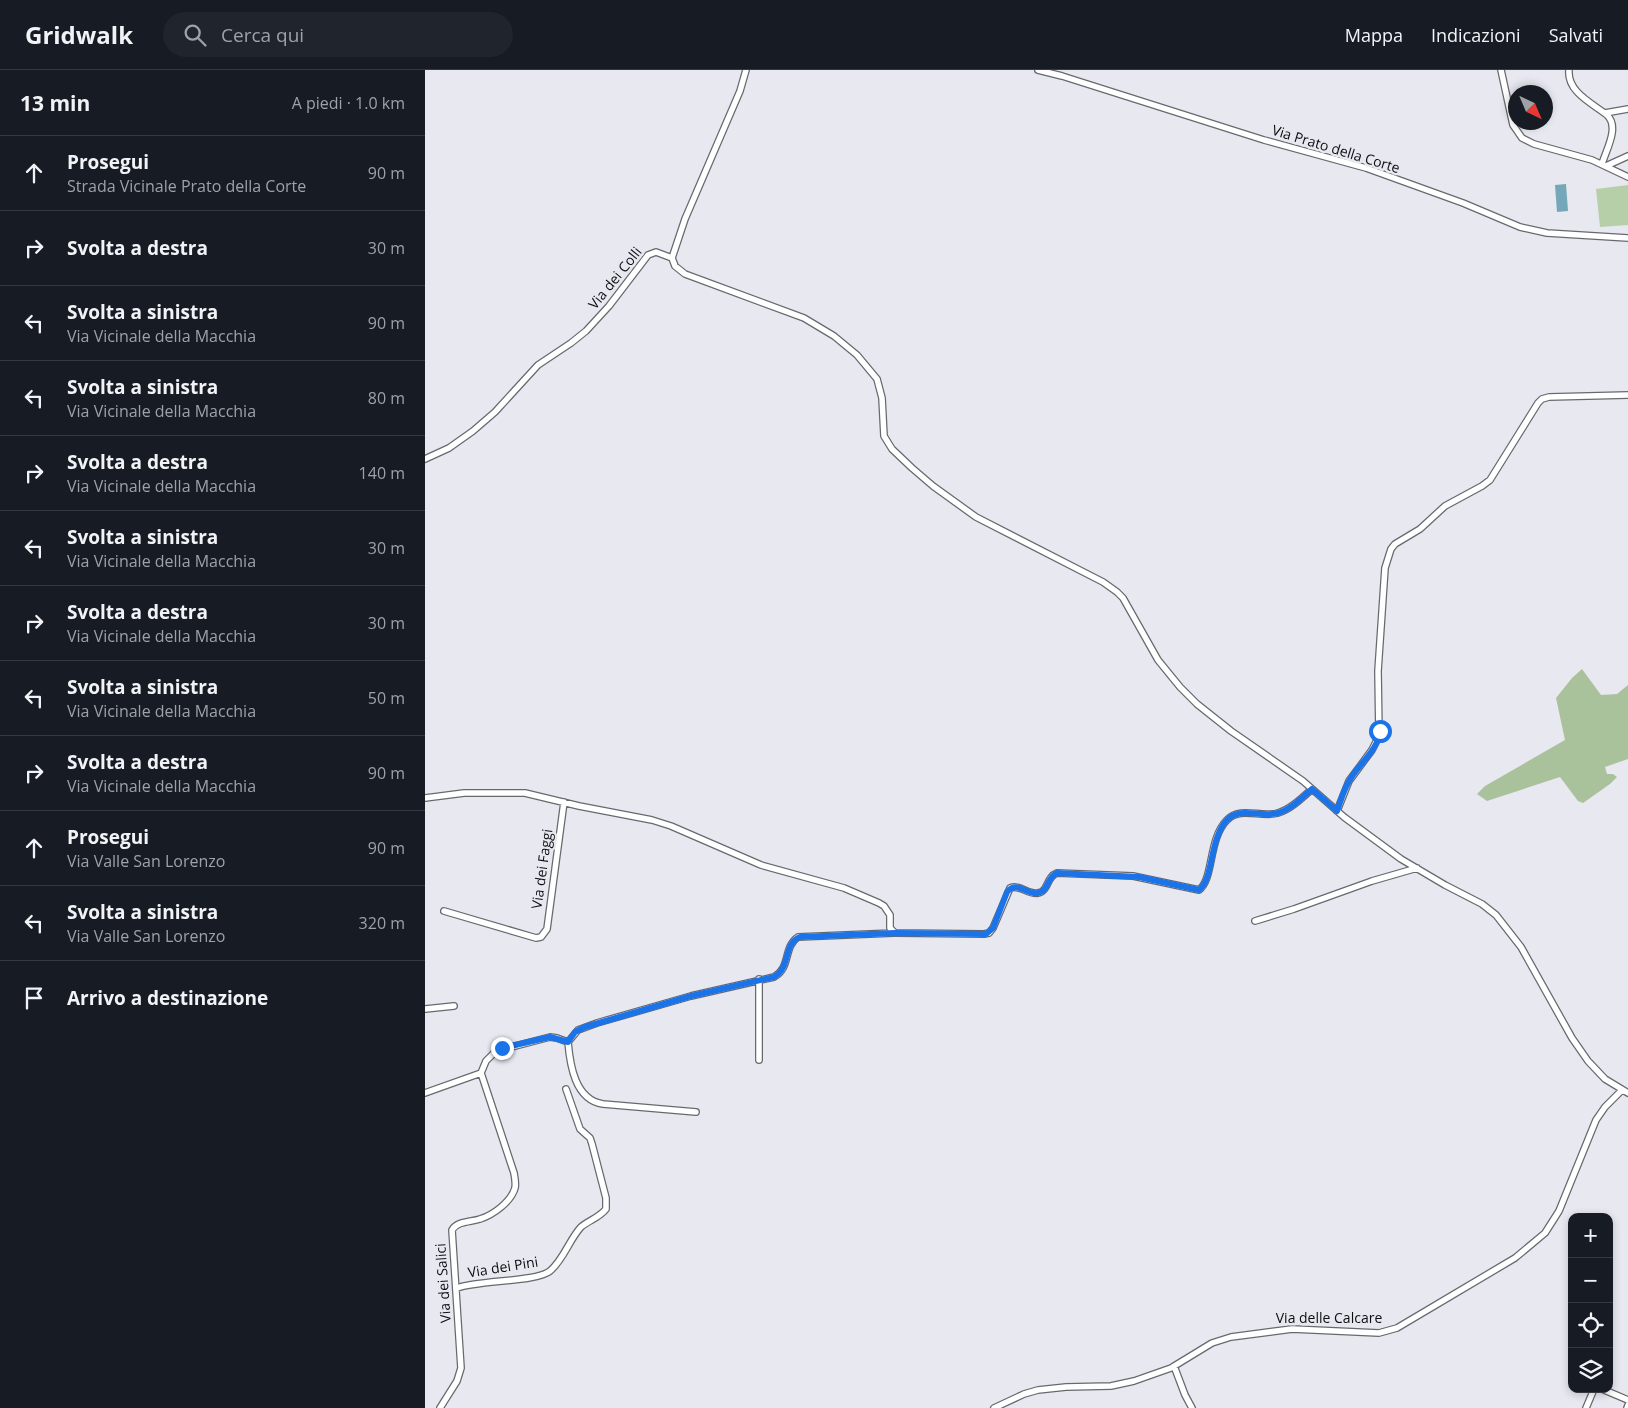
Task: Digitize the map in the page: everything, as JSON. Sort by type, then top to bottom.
[{"type":"street","points":[[746,70],[740,92],[685,219],[672,258],[675,266],[689,276],[804,318],[849,348],[871,370],[877,379],[882,398],[885,436],[892,449],[912,468],[970,514],[1113,588],[1125,602],[1151,650],[1180,687],[1215,719],[1312,789],[1337,811],[1401,859],[1486,907],[1501,920],[1525,953],[1585,1057],[1605,1079],[1625,1091]]},
{"type":"street","name":"Via Prato della Corte","points":[[1038,70],[1264,140],[1366,168],[1463,203],[1519,227],[1547,233],[1628,238]]},
{"type":"street","points":[[1501,70],[1512,123],[1520,136],[1534,144],[1604,165],[1628,177]]},
{"type":"street","points":[[1570,71],[1569,82],[1573,88],[1612,120],[1613,128],[1604,165]]},
{"type":"street","points":[[1605,113],[1628,109]]},
{"type":"street","points":[[1604,165],[1628,156]]},
{"type":"street","name":"Via dei Colli","points":[[425,460],[449,448],[467,435],[495,412],[538,365],[590,328],[615,299],[648,255],[655,252],[672,258]]},
{"type":"street","points":[[1337,811],[1349,781],[1372,750],[1379,736],[1378,671],[1385,570],[1391,549],[1397,543],[1417,531],[1445,506],[1490,480],[1542,399],[1549,397],[1628,395]]},
{"type":"street","points":[[696,1112],[594,1102],[585,1094],[573,1074],[568,1042],[575,1032],[585,1027],[683,998],[774,977],[785,966],[791,944],[798,938],[895,933],[988,934],[993,928],[1010,888],[1015,887],[1034,893],[1041,892],[1046,887],[1050,877],[1059,872],[1139,877],[1199,890],[1206,882],[1215,840],[1229,818],[1238,813],[1269,814],[1281,812],[1293,805],[1312,789]]},
{"type":"street","points":[[425,798],[464,793],[517,792],[635,815],[665,824],[761,865],[844,888],[884,906],[890,915],[890,928],[895,933]]},
{"type":"street","name":"Via dei Faggi","points":[[444,911],[541,938],[547,929],[564,802]]},
{"type":"street","points":[[1255,921],[1371,881],[1417,868]]},
{"type":"street","points":[[759,979],[759,1060]]},
{"type":"street","points":[[425,1009],[454,1006]]},
{"type":"street","points":[[425,1093],[481,1073],[490,1056],[502,1048],[550,1037],[568,1042]]},
{"type":"street","name":"Via dei Salici","points":[[440,1408],[457,1381],[461,1368],[453,1228],[459,1224],[478,1220],[491,1214],[509,1198],[515,1186],[514,1173],[481,1073]]},
{"type":"street","name":"Via dei Pini","points":[[457,1288],[545,1274],[555,1266],[581,1227],[600,1216],[606,1209],[606,1198],[591,1141],[580,1129],[566,1089]]},
{"type":"street","name":"Via delle Calcare","points":[[994,1408],[1033,1391],[1125,1384],[1152,1376],[1174,1366],[1215,1342],[1231,1336],[1292,1329],[1376,1334],[1389,1331],[1515,1258],[1537,1241],[1553,1223],[1561,1208],[1596,1120],[1605,1107],[1625,1091]]},
{"type":"street","points":[[1174,1366],[1192,1408]]},
{"type":"street","points":[[1586,1408],[1592,1393]]},
{"type":"street","points":[[1611,1393],[1628,1400]]},
{"type":"green space","points":[[1628,185],[1628,225],[1600,227],[1596,189]]},
{"type":"green space","points":[[1582,669],[1601,695],[1617,694],[1628,685],[1628,759],[1605,767],[1607,774],[1613,774],[1617,777],[1583,803],[1578,801],[1560,777],[1487,801],[1477,794],[1485,786],[1565,740],[1556,698]]},
{"type":"water","points":[[1566,184],[1568,211],[1557,212],[1555,185]]},
{"type":"route","points":[[502,1048],[550,1037],[568,1042],[575,1032],[585,1027],[691,996],[774,977],[784,968],[792,942],[800,937],[895,933],[986,934],[991,932],[1010,888],[1018,887],[1034,893],[1041,892],[1046,887],[1050,877],[1057,873],[1139,877],[1199,890],[1206,882],[1215,840],[1229,818],[1238,813],[1275,814],[1281,812],[1293,805],[1312,789],[1337,811],[1349,781],[1374,747],[1379,738],[1380,731]]}]
